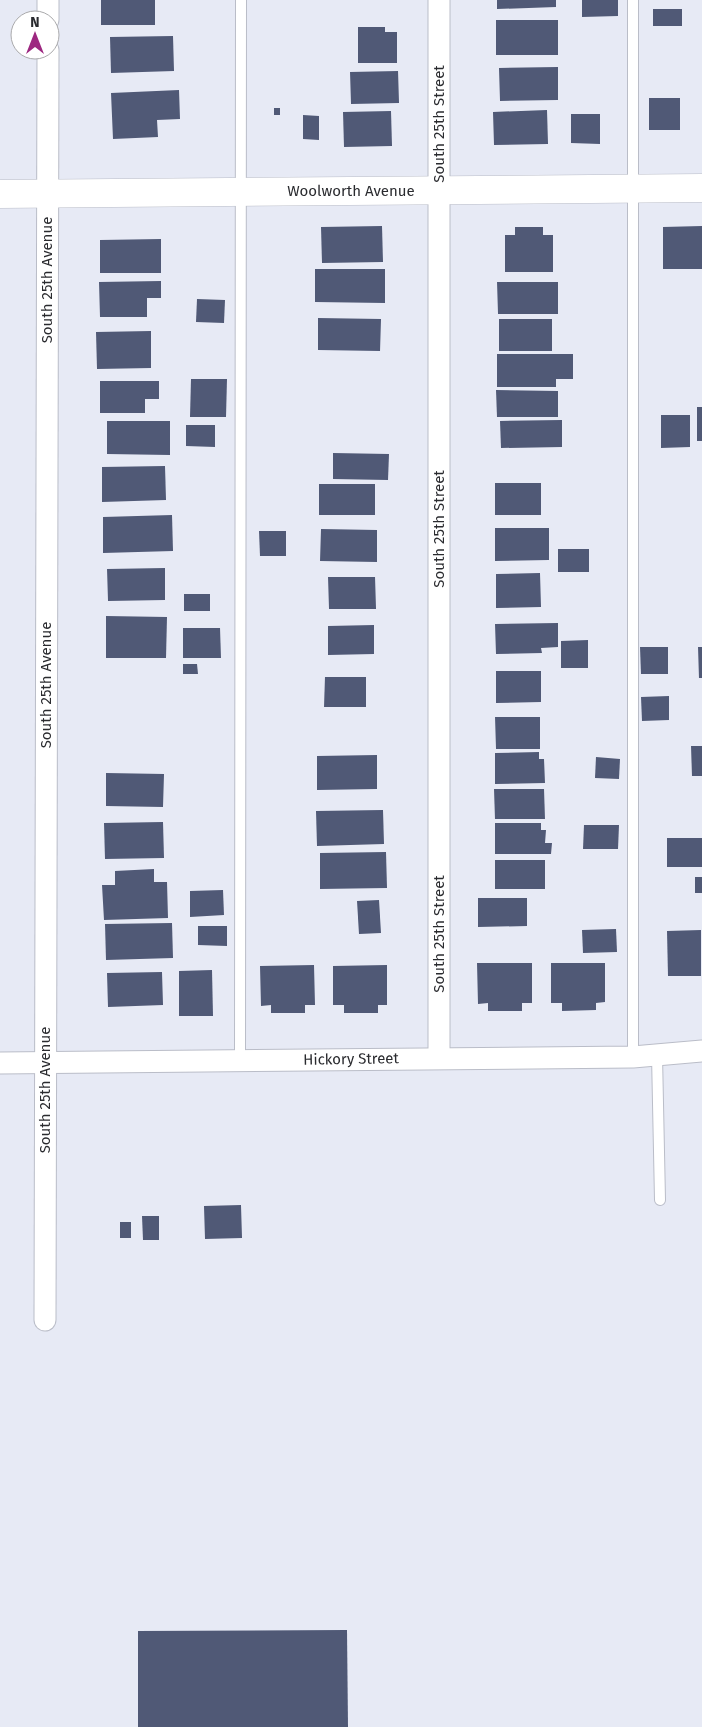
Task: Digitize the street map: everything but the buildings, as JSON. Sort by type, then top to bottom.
[{"type":"street","name":"South 25th Street","points":[[439,0],[439,1058]]},
{"type":"street","name":"South 25th Avenue","points":[[45,1320],[48,60]]},
{"type":"street","name":"Woolworth Avenue","points":[[0,194],[702,188]]},
{"type":"street","name":"Hickory Street","points":[[0,1063],[633,1057],[702,1051]]},
{"type":"lane","points":[[240,1060],[241,0]]},
{"type":"lane","points":[[633,0],[633,1057]]},
{"type":"lane","points":[[657,1055],[660,1200]]}]
